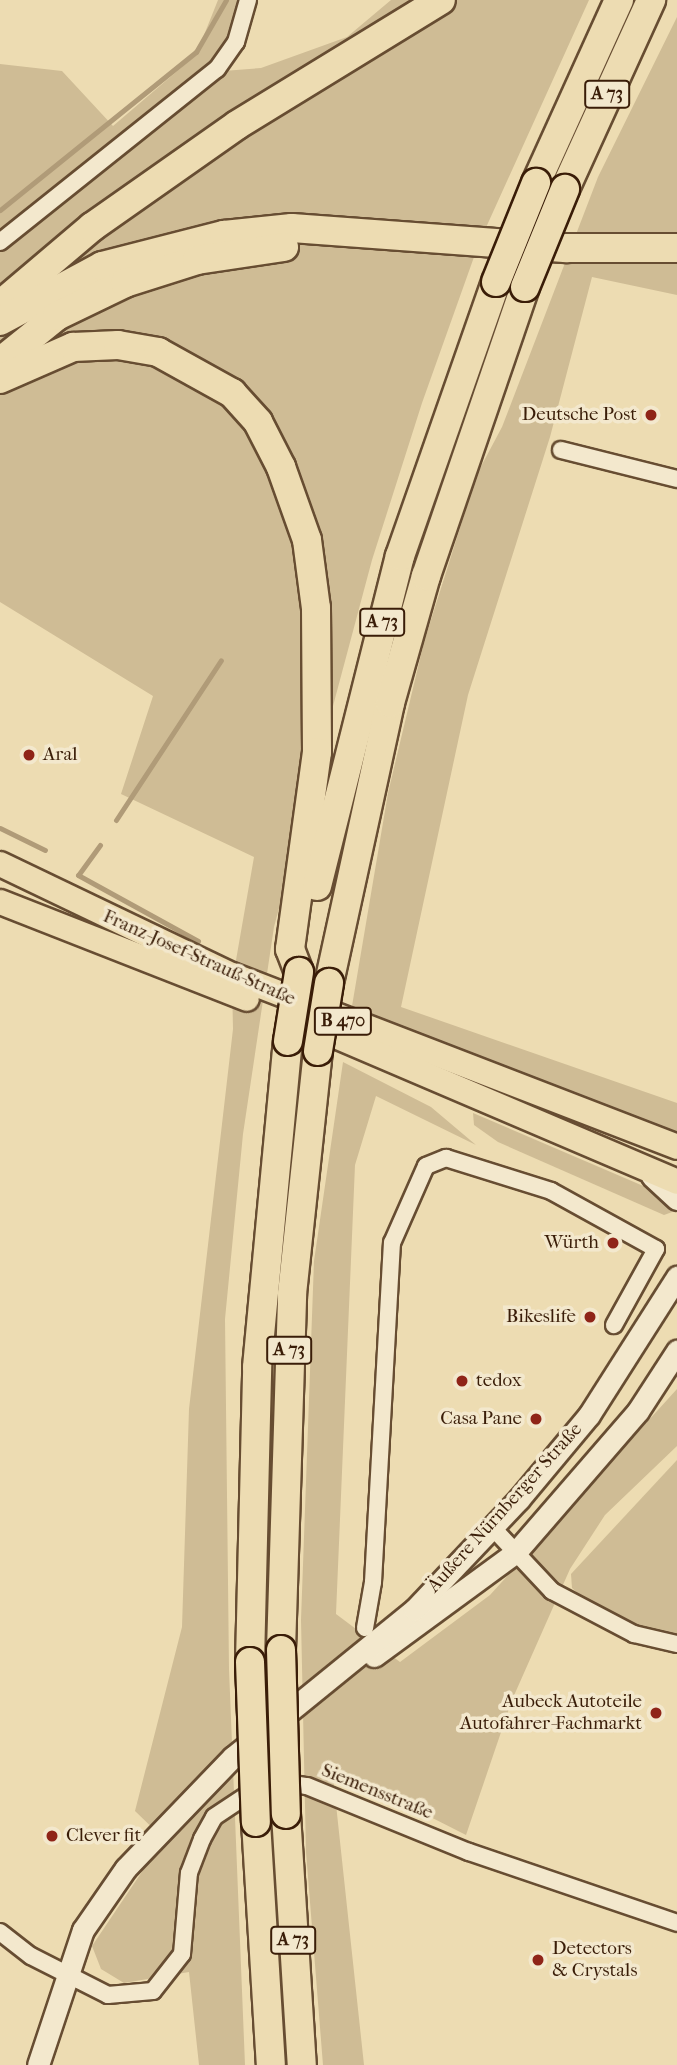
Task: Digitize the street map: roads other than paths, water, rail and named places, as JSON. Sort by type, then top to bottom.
[{"type":"highway","points":[[0,305],[92,227],[237,125],[441,0]]},
{"type":"highway","name":"A 73","points":[[271,2065],[256,1822],[250,1662],[257,1367],[288,1041],[299,972],[354,726],[400,556],[496,282],[536,183],[619,0]]},
{"type":"highway","name":"A 73","points":[[302,2065],[286,1814],[281,1650],[292,1294],[318,1051],[329,983],[418,602],[525,287],[565,189],[651,0]]},
{"type":"highway","points":[[0,321],[102,266],[224,235],[292,228],[424,238],[677,248]]},
{"type":"highway","points":[[0,362],[57,316],[125,283],[197,260],[303,244],[424,238]]},
{"type":"highway","points":[[0,379],[73,347],[118,345],[158,352],[232,393],[258,422],[281,467],[307,540],[316,608],[317,752],[290,949],[299,972]]},
{"type":"main road","name":"Franz-Josef-Strauß-Straße","points":[[0,864],[43,887],[334,1017],[677,1147]]},
{"type":"main road","points":[[0,901],[30,900],[43,887]]},
{"type":"main road","name":"Franz-Josef-Strauß-Straße","points":[[0,901],[227,990],[677,1182]]},
{"type":"main road","points":[[651,1136],[677,1141]]},
{"type":"main road","points":[[639,1167],[677,1199]]},
{"type":"main road","name":"Äußere Nürnberger Straße","points":[[38,2065],[67,1976],[100,1900],[166,1821],[233,1757],[330,1682],[414,1610],[492,1527],[589,1415],[677,1278]]},
{"type":"main road","name":"Äußere Nürnberger Straße","points":[[330,1682],[408,1637],[516,1552],[638,1411],[677,1351]]},
{"type":"street","points":[[0,242],[217,69],[236,42],[248,0]]},
{"type":"street","points":[[561,450],[677,478]]},
{"type":"street","points":[[365,1628],[373,1582],[392,1243],[426,1166],[446,1158],[551,1191],[656,1249],[614,1325]]},
{"type":"street","points":[[492,1527],[552,1591],[634,1634],[677,1644]]},
{"type":"street","name":"Siemensstraße","points":[[0,1931],[67,1976],[122,1997],[164,1983],[182,1954],[190,1873],[202,1839],[224,1809],[274,1781],[307,1786],[469,1852],[677,1923]]},
{"type":"waterway","points":[[0,210],[196,52],[226,0]]},
{"type":"waterway","points":[[116,820],[221,660]]},
{"type":"waterway","points":[[0,828],[45,850]]},
{"type":"waterway","points":[[100,845],[78,875],[198,941]]},
{"type":"place","name":"Deutsche Post","points":[[651,415]]},
{"type":"place","name":"Aral","points":[[29,755]]},
{"type":"place","name":"Würth","points":[[613,1243]]},
{"type":"place","name":"Bikeslife","points":[[590,1317]]},
{"type":"place","name":"tedox","points":[[462,1381]]},
{"type":"place","name":"Casa Pane","points":[[536,1419]]},
{"type":"place","name":"Aubeck Autoteile Autofahrer-Fachmarkt","points":[[656,1713]]},
{"type":"place","name":"Clever fit","points":[[52,1836]]},
{"type":"place","name":"Detectors & Crystals","points":[[538,1960]]}]
